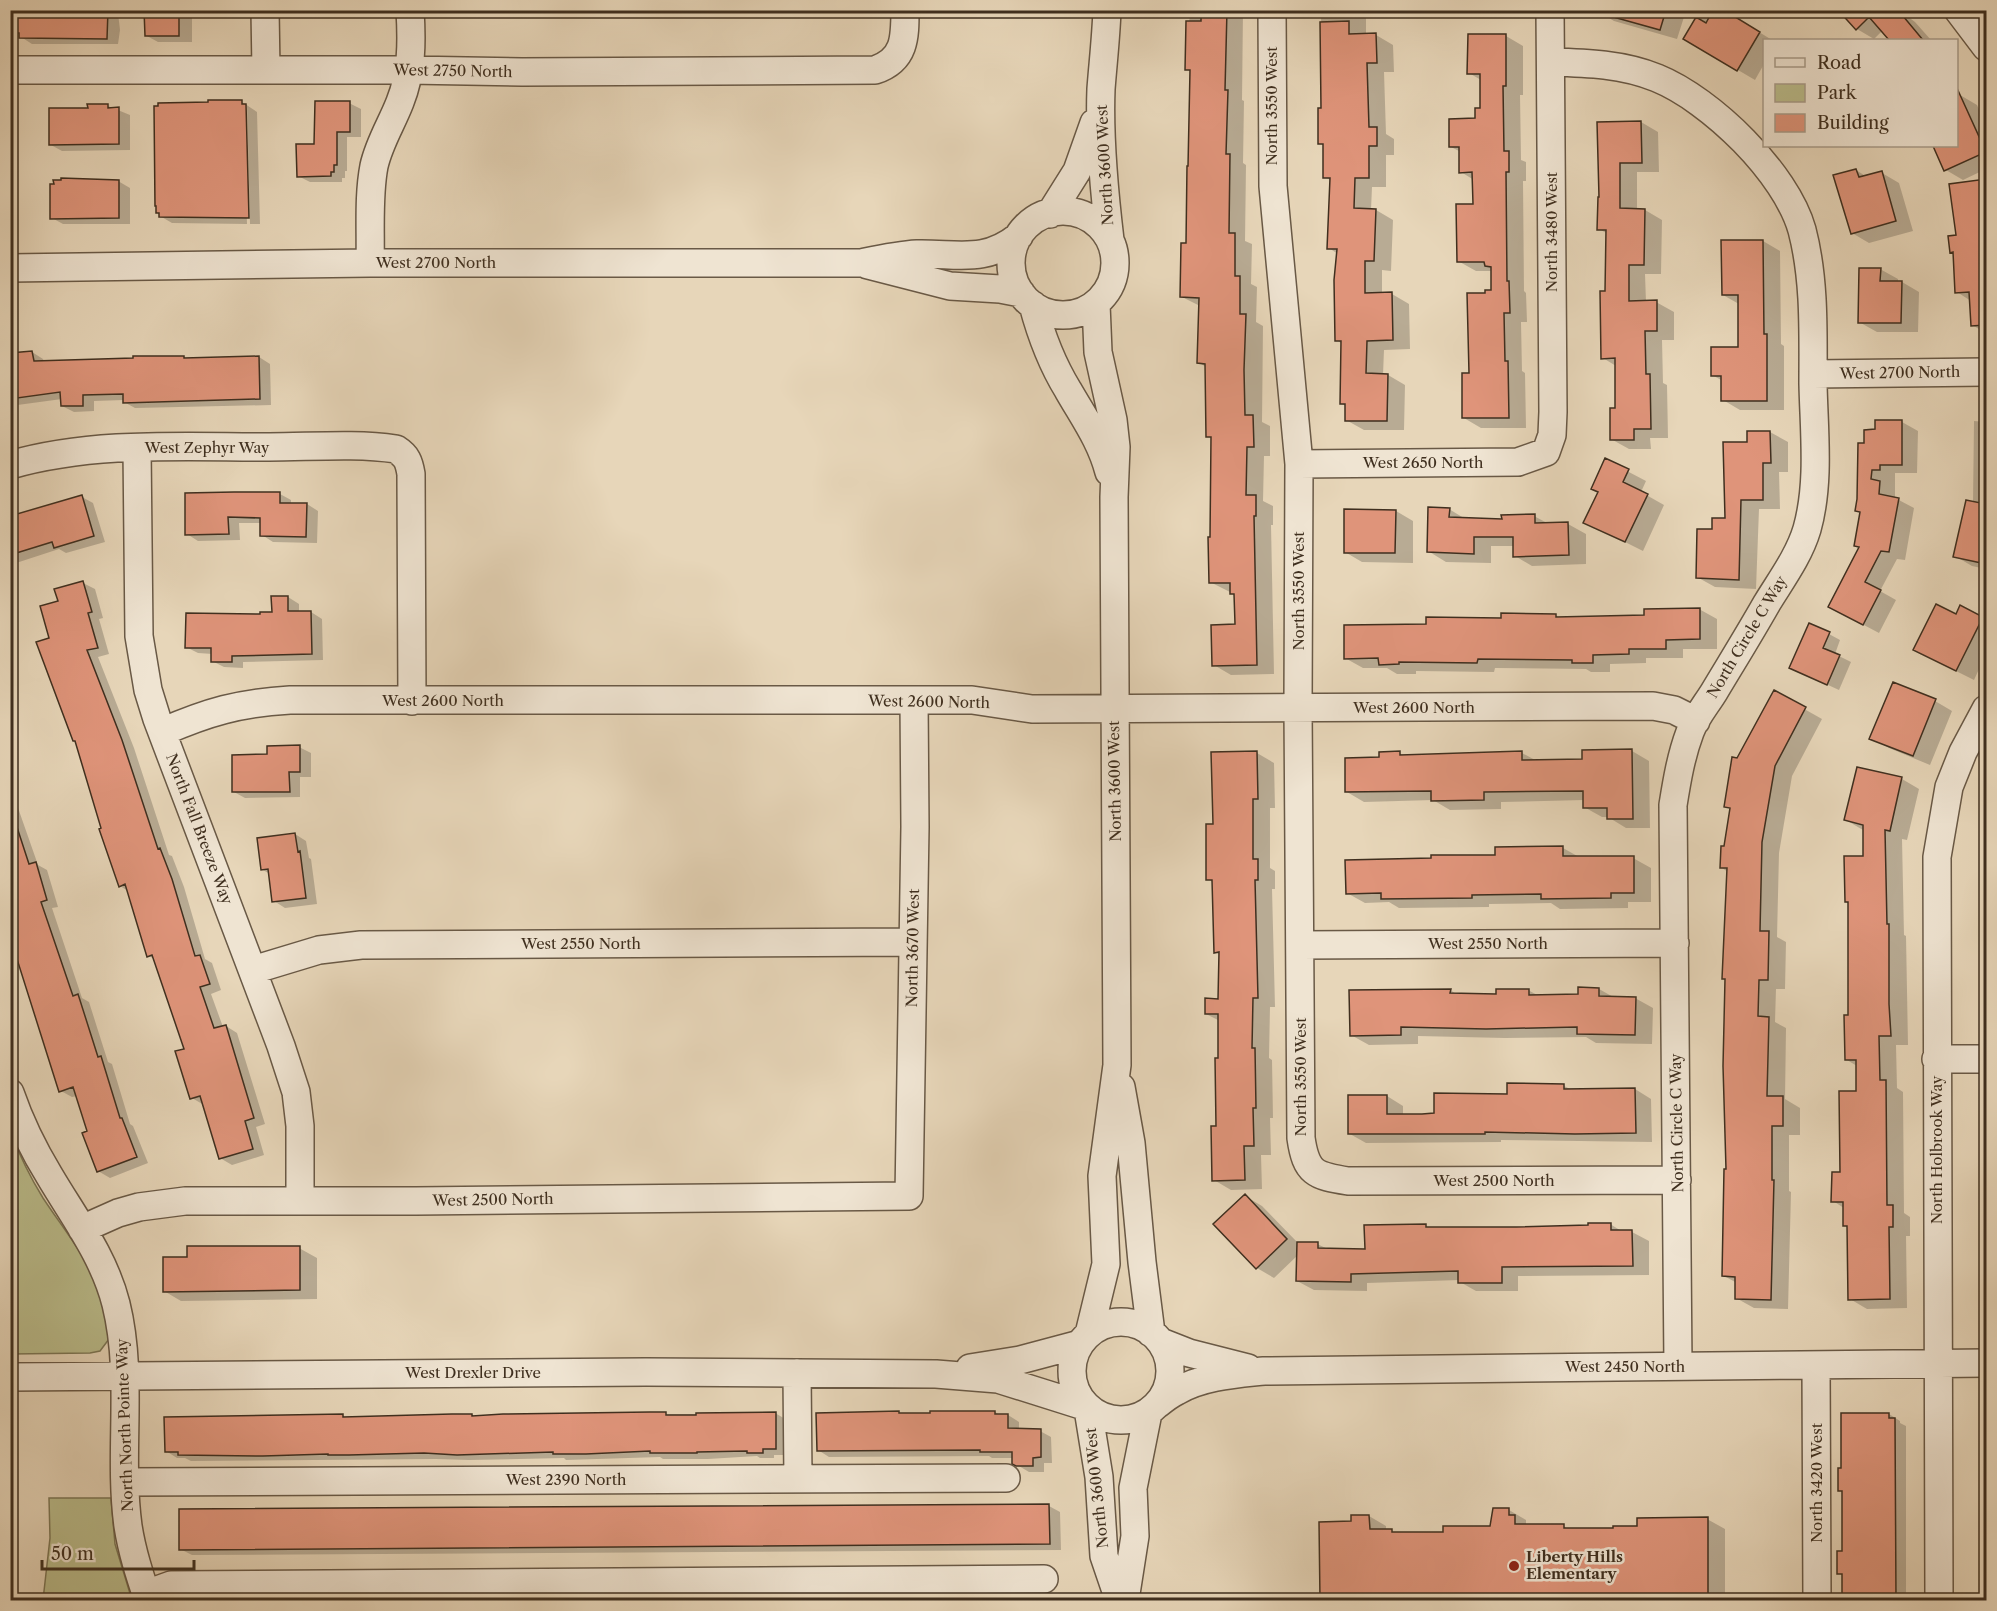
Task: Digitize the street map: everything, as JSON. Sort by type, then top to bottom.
[{"type":"street","points":[[265,10],[266,70]]},
{"type":"street","points":[[370,263],[370,197],[375,165],[386,130],[401,100],[409,70],[412,46],[410,10]]},
{"type":"street","name":"West 2750 North","points":[[10,70],[863,71],[875,70],[892,61],[902,47],[905,10]]},
{"type":"street","name":"North 3600 West","points":[[1107,10],[1101,90],[1102,168],[1110,240]]},
{"type":"street","name":"North 3550 West","points":[[1272,10],[1273,186],[1299,464],[1301,1138],[1304,1157],[1312,1170]]},
{"type":"street","name":"North 3480 West","points":[[1546,452],[1552,435],[1550,10]]},
{"type":"street","points":[[1958,10],[1986,47]]},
{"type":"street","name":"North Circle C Way","points":[[1551,62],[1600,63],[1656,78],[1687,93],[1720,119],[1763,161],[1787,196],[1801,228],[1809,260],[1812,294],[1814,466],[1807,530],[1793,560],[1691,730],[1679,766],[1673,805],[1678,1366]]},
{"type":"street","name":"North 3600 West","points":[[1050,214],[1085,153],[1096,118],[1101,90]]},
{"type":"street","points":[[1068,212],[1085,216],[1099,226],[1110,240],[1115,257],[1114,274],[1107,291],[1096,304],[1081,312],[1064,315],[1048,313],[1027,299],[1016,284],[1012,268],[1013,251],[1019,236],[1030,224],[1050,214],[1068,212]]},
{"type":"street","name":"West 2700 North","points":[[10,268],[370,263],[861,263],[913,254],[983,255],[996,251],[1019,236]]},
{"type":"street","name":"West 2700 North","points":[[861,263],[950,286],[1000,289],[1027,299]]},
{"type":"street","name":"North 3600 West","points":[[1027,299],[1055,367],[1101,447],[1114,497]]},
{"type":"street","name":"North 3600 West","points":[[1085,1339],[1106,1264],[1102,1176],[1117,1065],[1114,709],[1116,447],[1113,420],[1098,352],[1096,304]]},
{"type":"street","name":"West 2700 North","points":[[1813,374],[1986,372]]},
{"type":"street","name":"West Zephyr Way","points":[[10,465],[73,453],[137,448],[396,449],[404,454],[408,462],[411,485],[412,701]]},
{"type":"street","name":"North Fall Breeze Way","points":[[137,448],[139,636],[148,690],[281,1046],[296,1092],[300,1126],[300,1201]]},
{"type":"street","name":"West 2650 North","points":[[1299,464],[1518,462],[1546,452]]},
{"type":"street","name":"North 3670 West","points":[[909,1196],[915,827],[914,700]]},
{"type":"street","name":"West 2600 North","points":[[162,732],[216,711],[268,702],[972,700],[1032,709],[1653,706],[1674,710],[1696,721]]},
{"type":"street","name":"North Holbrook Way","points":[[1939,1600],[1936,857],[1949,787],[1963,752],[1986,709]]},
{"type":"street","name":"West 2550 North","points":[[252,970],[309,952],[362,945],[913,942]]},
{"type":"street","name":"West 2550 North","points":[[1301,945],[1675,943]]},
{"type":"street","points":[[1936,1059],[1986,1059]]},
{"type":"street","name":"North 3600 West","points":[[1117,1065],[1131,1143],[1142,1262],[1156,1337]]},
{"type":"street","name":"North North Pointe Way","points":[[10,1093],[36,1152],[98,1254],[115,1300],[124,1349],[128,1525],[137,1570],[147,1597]]},
{"type":"street","name":"West 2500 North","points":[[1312,1170],[1330,1178],[1348,1181],[1677,1180]]},
{"type":"street","name":"West 2500 North","points":[[82,1229],[118,1213],[162,1203],[909,1196]]},
{"type":"street","points":[[1127,1322],[1140,1326],[1156,1337],[1167,1354],[1170,1380],[1166,1393],[1153,1408],[1136,1418],[1122,1420],[1109,1419],[1086,1407],[1073,1382],[1072,1369],[1074,1356],[1085,1339],[1100,1327],[1127,1322]]},
{"type":"street","name":"West 2450 North","points":[[1156,1337],[1189,1353],[1264,1371]]},
{"type":"street","name":"West Drexler Drive","points":[[936,1374],[1020,1360],[1085,1339]]},
{"type":"street","name":"West 2450 North","points":[[1153,1408],[1179,1390],[1207,1380],[1264,1371],[1986,1363]]},
{"type":"street","name":"North 3420 West","points":[[1816,1365],[1817,1600]]},
{"type":"street","name":"West Drexler Drive","points":[[10,1377],[634,1372],[936,1374],[998,1379],[1086,1407]]},
{"type":"street","points":[[797,1373],[798,1479]]},
{"type":"street","name":"North 3600 West","points":[[1086,1407],[1099,1477],[1104,1556],[1119,1600]]},
{"type":"street","name":"North 3600 West","points":[[1125,1600],[1135,1536],[1132,1488],[1153,1408]]},
{"type":"street","name":"West 2390 North","points":[[126,1482],[1006,1478]]},
{"type":"street","points":[[147,1597],[171,1585],[684,1591],[1044,1579]]},
{"type":"green space","points":[[10,1131],[43,1198],[94,1277],[107,1315],[109,1339],[100,1351],[11,1354]]},
{"type":"green space","points":[[49,1498],[111,1498],[115,1544],[132,1600],[43,1600],[50,1538]]},
{"type":"building","points":[[15,10],[108,10],[107,39],[19,38],[19,33],[16,33]]},
{"type":"building","points":[[144,10],[179,10],[179,36],[145,36]]},
{"type":"building","points":[[1201,10],[1227,10],[1225,90],[1228,90],[1226,154],[1230,154],[1229,233],[1235,233],[1235,276],[1240,276],[1240,314],[1246,314],[1245,415],[1253,415],[1254,447],[1247,447],[1246,495],[1256,495],[1256,516],[1254,516],[1257,665],[1212,666],[1211,625],[1235,624],[1234,594],[1230,594],[1230,583],[1209,583],[1211,437],[1206,437],[1205,364],[1197,363],[1199,298],[1180,297],[1181,243],[1186,243],[1188,166],[1190,70],[1185,70],[1186,21],[1201,21]]},
{"type":"building","points":[[1607,10],[1666,10],[1660,30],[1606,15]]},
{"type":"building","points":[[1713,10],[1724,10],[1760,32],[1737,71],[1683,39],[1696,17],[1706,23]]},
{"type":"building","points":[[1838,10],[1898,10],[1922,39],[1888,39],[1869,17],[1856,30]]},
{"type":"building","points":[[1349,21],[1349,34],[1376,33],[1377,63],[1367,63],[1369,127],[1377,127],[1377,146],[1369,146],[1369,178],[1355,178],[1354,208],[1376,209],[1374,261],[1365,261],[1365,293],[1392,292],[1393,340],[1367,341],[1366,373],[1388,374],[1387,421],[1345,421],[1345,404],[1340,404],[1341,341],[1335,341],[1334,280],[1337,249],[1327,249],[1330,178],[1323,178],[1323,144],[1318,144],[1318,108],[1321,108],[1320,22]]},
{"type":"building","points":[[1468,34],[1506,34],[1506,86],[1503,86],[1504,151],[1509,151],[1509,172],[1506,172],[1507,281],[1509,281],[1510,313],[1504,313],[1509,418],[1462,418],[1462,373],[1469,373],[1467,293],[1485,293],[1485,290],[1491,290],[1491,267],[1485,266],[1484,262],[1457,262],[1456,204],[1473,204],[1472,172],[1459,173],[1459,147],[1449,147],[1449,119],[1475,118],[1475,108],[1480,108],[1480,74],[1467,74]]},
{"type":"building","points":[[1958,90],[1986,152],[1944,171],[1933,147],[1958,147]]},
{"type":"building","points":[[208,100],[242,100],[242,104],[246,104],[249,218],[159,217],[155,206],[154,106],[158,106],[158,103],[208,102]]},
{"type":"building","points":[[315,101],[350,101],[350,132],[337,132],[337,165],[334,165],[334,172],[331,172],[331,176],[297,177],[296,144],[314,144]]},
{"type":"building","points":[[87,104],[108,104],[108,108],[119,107],[119,144],[49,145],[49,108],[88,108]]},
{"type":"building","points":[[1641,121],[1642,163],[1620,163],[1620,208],[1645,209],[1644,265],[1629,265],[1629,301],[1657,300],[1657,331],[1645,331],[1646,374],[1650,374],[1651,429],[1634,429],[1634,440],[1610,440],[1610,408],[1615,408],[1615,358],[1601,359],[1600,291],[1605,291],[1606,230],[1597,230],[1599,197],[1597,122]]},
{"type":"building","points":[[1856,169],[1859,177],[1882,171],[1896,221],[1851,234],[1833,175]]},
{"type":"building","points":[[61,178],[119,180],[119,218],[50,219],[50,184],[54,184],[53,180],[61,180]]},
{"type":"building","points":[[1986,179],[1986,325],[1971,326],[1969,292],[1955,293],[1953,252],[1950,253],[1948,236],[1956,235],[1949,184]]},
{"type":"building","points":[[1721,240],[1763,240],[1767,401],[1721,401],[1721,376],[1711,376],[1711,347],[1738,347],[1738,295],[1722,295]]},
{"type":"building","points":[[1859,268],[1881,268],[1880,281],[1902,281],[1901,323],[1858,323]]},
{"type":"building","points":[[32,351],[34,361],[133,358],[133,356],[184,356],[184,358],[259,356],[260,399],[123,403],[123,394],[83,395],[83,406],[61,406],[60,392],[10,399],[10,353]]},
{"type":"building","points":[[1875,420],[1902,420],[1902,465],[1880,465],[1880,470],[1872,470],[1871,479],[1880,481],[1879,494],[1899,498],[1889,552],[1881,551],[1865,582],[1881,590],[1863,625],[1828,607],[1859,547],[1854,546],[1860,512],[1855,511],[1858,443],[1864,443],[1864,430],[1875,429]]},
{"type":"building","points":[[1747,431],[1770,431],[1771,463],[1763,463],[1763,500],[1741,500],[1739,580],[1696,578],[1697,529],[1712,529],[1712,518],[1725,518],[1723,442],[1747,442]]},
{"type":"building","points":[[1605,458],[1629,469],[1623,482],[1648,494],[1625,542],[1583,523],[1598,492],[1591,489]]},
{"type":"building","points":[[280,492],[280,503],[307,503],[306,537],[260,536],[260,518],[228,517],[229,534],[185,535],[185,493]]},
{"type":"building","points":[[82,495],[94,536],[54,548],[52,542],[10,555],[10,516]]},
{"type":"building","points":[[1966,500],[1986,504],[1986,564],[1953,557]]},
{"type":"building","points":[[1428,507],[1450,508],[1449,517],[1502,519],[1501,515],[1535,514],[1535,523],[1568,522],[1569,555],[1513,557],[1513,537],[1474,537],[1474,554],[1427,552]]},
{"type":"building","points":[[1344,509],[1396,510],[1395,553],[1344,553]]},
{"type":"building","points":[[83,581],[92,612],[88,613],[98,648],[87,650],[122,740],[158,849],[160,848],[172,879],[195,956],[200,955],[210,984],[200,987],[214,1028],[226,1025],[254,1118],[245,1121],[253,1149],[219,1159],[200,1096],[190,1099],[175,1051],[184,1049],[152,955],[147,957],[125,884],[119,887],[99,829],[101,828],[75,741],[73,741],[36,642],[49,638],[40,606],[58,601],[54,589]]},
{"type":"building","points":[[271,596],[288,596],[288,611],[311,611],[312,654],[232,656],[232,662],[211,662],[211,648],[185,648],[186,613],[260,614],[260,612],[272,612]]},
{"type":"building","points":[[1936,604],[1956,614],[1960,605],[1983,617],[1956,671],[1913,650]]},
{"type":"building","points":[[1700,608],[1700,639],[1666,640],[1666,649],[1629,649],[1629,654],[1593,655],[1593,663],[1572,663],[1572,660],[1478,659],[1477,663],[1399,662],[1399,664],[1379,665],[1378,658],[1344,659],[1344,625],[1426,624],[1426,617],[1501,618],[1501,613],[1556,614],[1556,617],[1644,615],[1644,609]]},
{"type":"building","points":[[1809,623],[1830,632],[1823,648],[1840,655],[1827,685],[1789,668]]},
{"type":"building","points":[[1893,682],[1936,699],[1913,756],[1869,739]]},
{"type":"building","points":[[1774,690],[1806,707],[1775,766],[1762,842],[1760,931],[1769,931],[1768,980],[1759,980],[1758,1016],[1769,1017],[1767,1096],[1783,1096],[1783,1126],[1772,1126],[1772,1180],[1774,1180],[1771,1300],[1735,1299],[1735,1277],[1722,1276],[1724,1169],[1726,1169],[1723,1066],[1725,979],[1722,979],[1727,868],[1720,868],[1721,846],[1724,846],[1730,808],[1724,807],[1732,757],[1737,758]]},
{"type":"building","points":[[300,745],[300,772],[289,772],[290,792],[232,792],[232,755],[267,754],[267,746]]},
{"type":"building","points":[[1632,749],[1633,819],[1607,819],[1607,808],[1583,808],[1583,791],[1484,792],[1484,800],[1431,801],[1431,791],[1345,792],[1345,758],[1379,757],[1379,752],[1400,751],[1400,755],[1522,751],[1522,760],[1582,759],[1582,750]]},
{"type":"building","points":[[1257,751],[1258,799],[1253,799],[1253,859],[1258,859],[1258,880],[1255,880],[1258,998],[1253,998],[1252,1048],[1255,1048],[1254,1146],[1244,1146],[1245,1180],[1212,1181],[1211,1126],[1216,1126],[1215,1058],[1218,1058],[1218,1014],[1205,1014],[1205,998],[1218,999],[1219,952],[1214,953],[1212,880],[1206,880],[1206,824],[1213,824],[1211,752]]},
{"type":"building","points":[[1857,767],[1902,777],[1890,831],[1885,830],[1891,1036],[1879,1036],[1880,1080],[1886,1080],[1887,1205],[1893,1205],[1893,1227],[1889,1227],[1890,1299],[1848,1300],[1847,1226],[1843,1226],[1843,1202],[1831,1202],[1832,1172],[1840,1172],[1839,1091],[1856,1091],[1856,1060],[1845,1060],[1844,1015],[1848,1015],[1848,902],[1845,902],[1844,856],[1863,856],[1863,825],[1844,820]]},
{"type":"building","points":[[10,818],[14,818],[29,864],[36,862],[47,900],[41,902],[73,996],[78,994],[98,1057],[101,1056],[120,1118],[122,1118],[137,1157],[97,1172],[82,1133],[87,1131],[73,1087],[59,1092],[10,937]]},
{"type":"building","points":[[295,833],[298,852],[300,851],[306,898],[272,902],[268,869],[261,870],[257,838]]},
{"type":"building","points":[[1563,846],[1563,856],[1634,856],[1634,893],[1611,893],[1611,898],[1541,899],[1541,894],[1472,895],[1472,898],[1381,899],[1381,893],[1346,894],[1345,860],[1431,858],[1431,855],[1495,855],[1495,847]]},
{"type":"building","points":[[1578,987],[1599,988],[1599,996],[1636,997],[1635,1035],[1577,1034],[1577,1027],[1486,1029],[1401,1027],[1401,1035],[1350,1036],[1349,990],[1451,989],[1450,993],[1496,994],[1496,989],[1529,989],[1529,995],[1578,994]]},
{"type":"building","points":[[1507,1083],[1564,1084],[1564,1089],[1635,1088],[1636,1133],[1348,1134],[1348,1095],[1387,1095],[1387,1114],[1422,1114],[1434,1113],[1434,1093],[1507,1094]]},
{"type":"building","points":[[1245,1194],[1287,1239],[1256,1269],[1213,1224]]},
{"type":"building","points":[[1588,1223],[1611,1223],[1611,1230],[1632,1230],[1633,1266],[1502,1267],[1502,1283],[1458,1283],[1458,1271],[1351,1274],[1351,1282],[1296,1281],[1297,1242],[1318,1242],[1318,1248],[1365,1249],[1364,1225],[1426,1224],[1426,1227],[1516,1227],[1588,1225]]},
{"type":"building","points":[[187,1246],[300,1246],[300,1290],[163,1292],[163,1257],[187,1257]]},
{"type":"building","points":[[899,1411],[899,1413],[930,1413],[930,1411],[995,1411],[995,1414],[1008,1414],[1008,1428],[1041,1429],[1041,1457],[1033,1458],[1033,1466],[1016,1466],[1012,1464],[1012,1452],[980,1452],[980,1450],[817,1451],[816,1413]]},
{"type":"building","points":[[666,1412],[666,1415],[696,1415],[696,1413],[776,1412],[776,1449],[763,1449],[763,1453],[747,1453],[747,1451],[650,1453],[650,1451],[586,1454],[553,1454],[553,1452],[263,1456],[178,1455],[178,1452],[165,1452],[164,1417],[343,1414],[343,1417],[452,1414],[472,1414],[472,1416]]},
{"type":"building","points":[[1841,1413],[1889,1413],[1889,1418],[1895,1418],[1896,1600],[1842,1600],[1842,1574],[1837,1574],[1837,1551],[1842,1551],[1842,1491],[1838,1491],[1838,1468],[1841,1468]]},
{"type":"building","points":[[1049,1504],[1050,1544],[179,1550],[179,1509]]},
{"type":"building","name":"Liberty Hills Elementary","points":[[1493,1508],[1509,1508],[1509,1515],[1515,1515],[1515,1524],[1564,1524],[1564,1528],[1637,1526],[1637,1518],[1708,1517],[1708,1600],[1320,1600],[1319,1522],[1351,1521],[1351,1515],[1369,1515],[1370,1529],[1392,1529],[1392,1532],[1443,1532],[1443,1526],[1490,1526]]},
{"type":"place","name":"Liberty Hills Elementary","points":[[1514,1566]]}]
